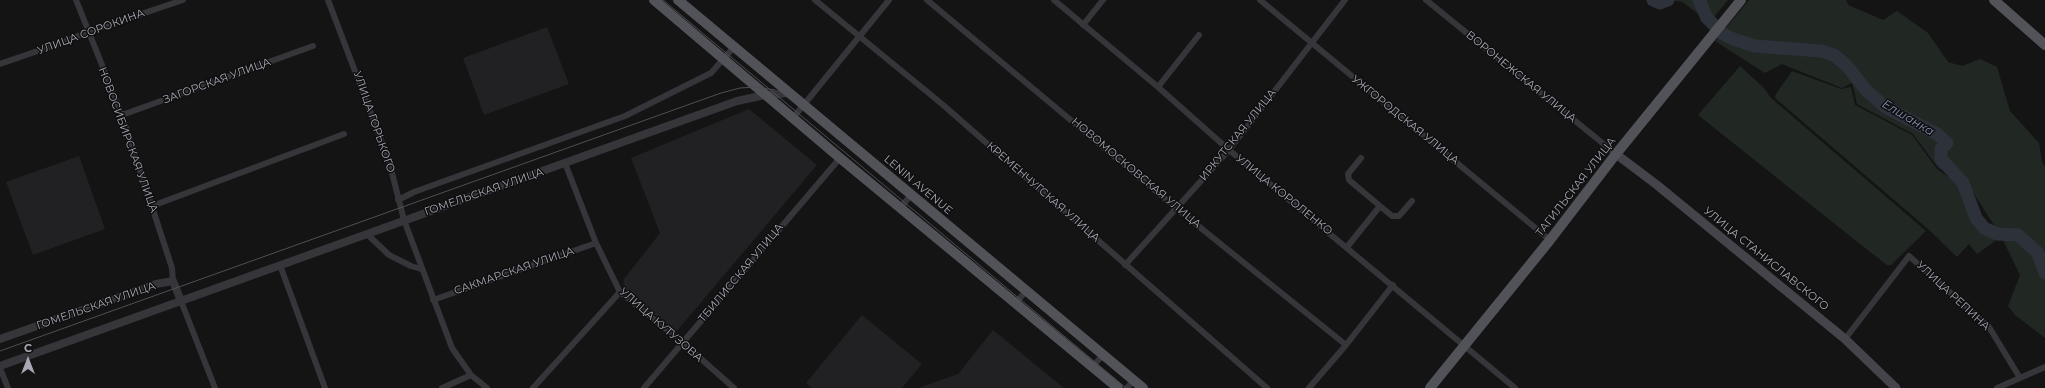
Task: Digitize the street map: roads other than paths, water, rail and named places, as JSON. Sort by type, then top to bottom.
[{"type":"main road","points":[[654,0],[840,158],[1118,388]]},
{"type":"main road","name":"LENIN AVENUE","points":[[678,0],[1102,354],[1130,384],[1143,388]]},
{"type":"main road","name":"ТАГИЛЬСКАЯ УЛИЦА","points":[[1430,388],[1550,240],[1616,154],[1741,0]]},
{"type":"main road","points":[[1994,0],[2045,45]]},
{"type":"main road","name":"УЛИЦА СТАНИСЛАВСКОГО","points":[[1616,154],[1657,185],[1844,339],[1896,388]]},
{"type":"street","name":"НОВОСИБИРСКАЯ УЛИЦА","points":[[76,0],[122,115],[172,268],[173,281]]},
{"type":"street","name":"УЛИЦА СОРОКИНА","points":[[0,64],[183,0]]},
{"type":"street","name":"УЛИЦА ГОРЬКОГО","points":[[328,0],[389,161],[404,220],[421,269],[452,348],[471,375],[487,388]]},
{"type":"street","name":"КРЕМЕНЧУГСКАЯ УЛИЦА","points":[[815,0],[942,104],[1267,388]]},
{"type":"street","points":[[793,118],[889,0]]},
{"type":"street","name":"НОВОМОСКОВСКАЯ УЛИЦА","points":[[927,0],[1176,208],[1346,345]]},
{"type":"street","name":"УЛИЦА КОРОЛЕНКО","points":[[1054,0],[1158,87],[1230,150],[1515,388]]},
{"type":"street","points":[[1083,25],[1103,0]]},
{"type":"street","name":"УЖГОРОДСКАЯ УЛИЦА","points":[[1260,0],[1550,240]]},
{"type":"street","name":"ИРКУТСКАЯ УЛИЦА","points":[[1125,265],[1230,150],[1345,0]]},
{"type":"street","name":"ВОРОНЕЖСКАЯ УЛИЦА","points":[[1426,0],[1616,154]]},
{"type":"street","points":[[1158,87],[1199,35]]},
{"type":"street","name":"ЗАГОРСКАЯ УЛИЦА","points":[[122,115],[313,46]]},
{"type":"street","points":[[398,200],[414,192],[625,116],[711,73],[734,47]]},
{"type":"street","name":"ГОМЕЛЬСКАЯ УЛИЦА","points":[[0,367],[737,101],[765,95],[790,93]]},
{"type":"street","points":[[152,206],[344,134]]},
{"type":"street","name":"ТБИЛИССКАЯ УЛИЦА","points":[[644,388],[840,158]]},
{"type":"street","points":[[1361,158],[1348,174],[1349,180],[1392,216],[1399,216],[1412,200]]},
{"type":"street","name":"УЛИЦА КУТУЗОВА","points":[[565,163],[596,243],[620,292],[682,342],[734,388]]},
{"type":"street","points":[[900,208],[911,194]]},
{"type":"street","points":[[1347,247],[1380,206]]},
{"type":"street","points":[[367,234],[389,255],[411,266],[421,269]]},
{"type":"street","name":"САКМАРСКАЯ УЛИЦА","points":[[433,300],[596,243]]},
{"type":"street","name":"УЛИЦА РЕПИНА","points":[[1844,339],[1909,256],[1989,327],[2020,378]]},
{"type":"street","points":[[280,265],[325,388]]},
{"type":"street","points":[[173,281],[214,388]]},
{"type":"street","name":"ГОМЕЛЬСКАЯ УЛИЦА","points":[[0,339],[156,284],[173,281]]},
{"type":"street","points":[[1309,388],[1346,345],[1393,286]]},
{"type":"street","points":[[1015,304],[1026,291]]},
{"type":"street","points":[[533,388],[620,292]]},
{"type":"street","points":[[1092,367],[1102,354]]},
{"type":"street","points":[[0,367],[8,388]]},
{"type":"street","points":[[1997,388],[2045,367]]},
{"type":"street","points":[[442,388],[471,375]]},
{"type":"waterway","name":"Елшанка","points":[[1653,0],[1660,3],[1668,0]]},
{"type":"waterway","name":"Елшанка","points":[[1699,0],[1707,18],[1723,34],[1733,39],[1755,46],[1821,51],[1834,55],[1847,66],[1866,90],[1885,107],[1937,134],[1947,143],[1941,149],[1941,159],[1963,183],[1976,218],[1984,228],[1997,234],[2018,235],[2038,253],[2045,273]]},
{"type":"tram line","points":[[663,0],[1126,388]]},
{"type":"tram line","points":[[0,351],[721,93],[740,88],[756,87],[775,90]]}]
